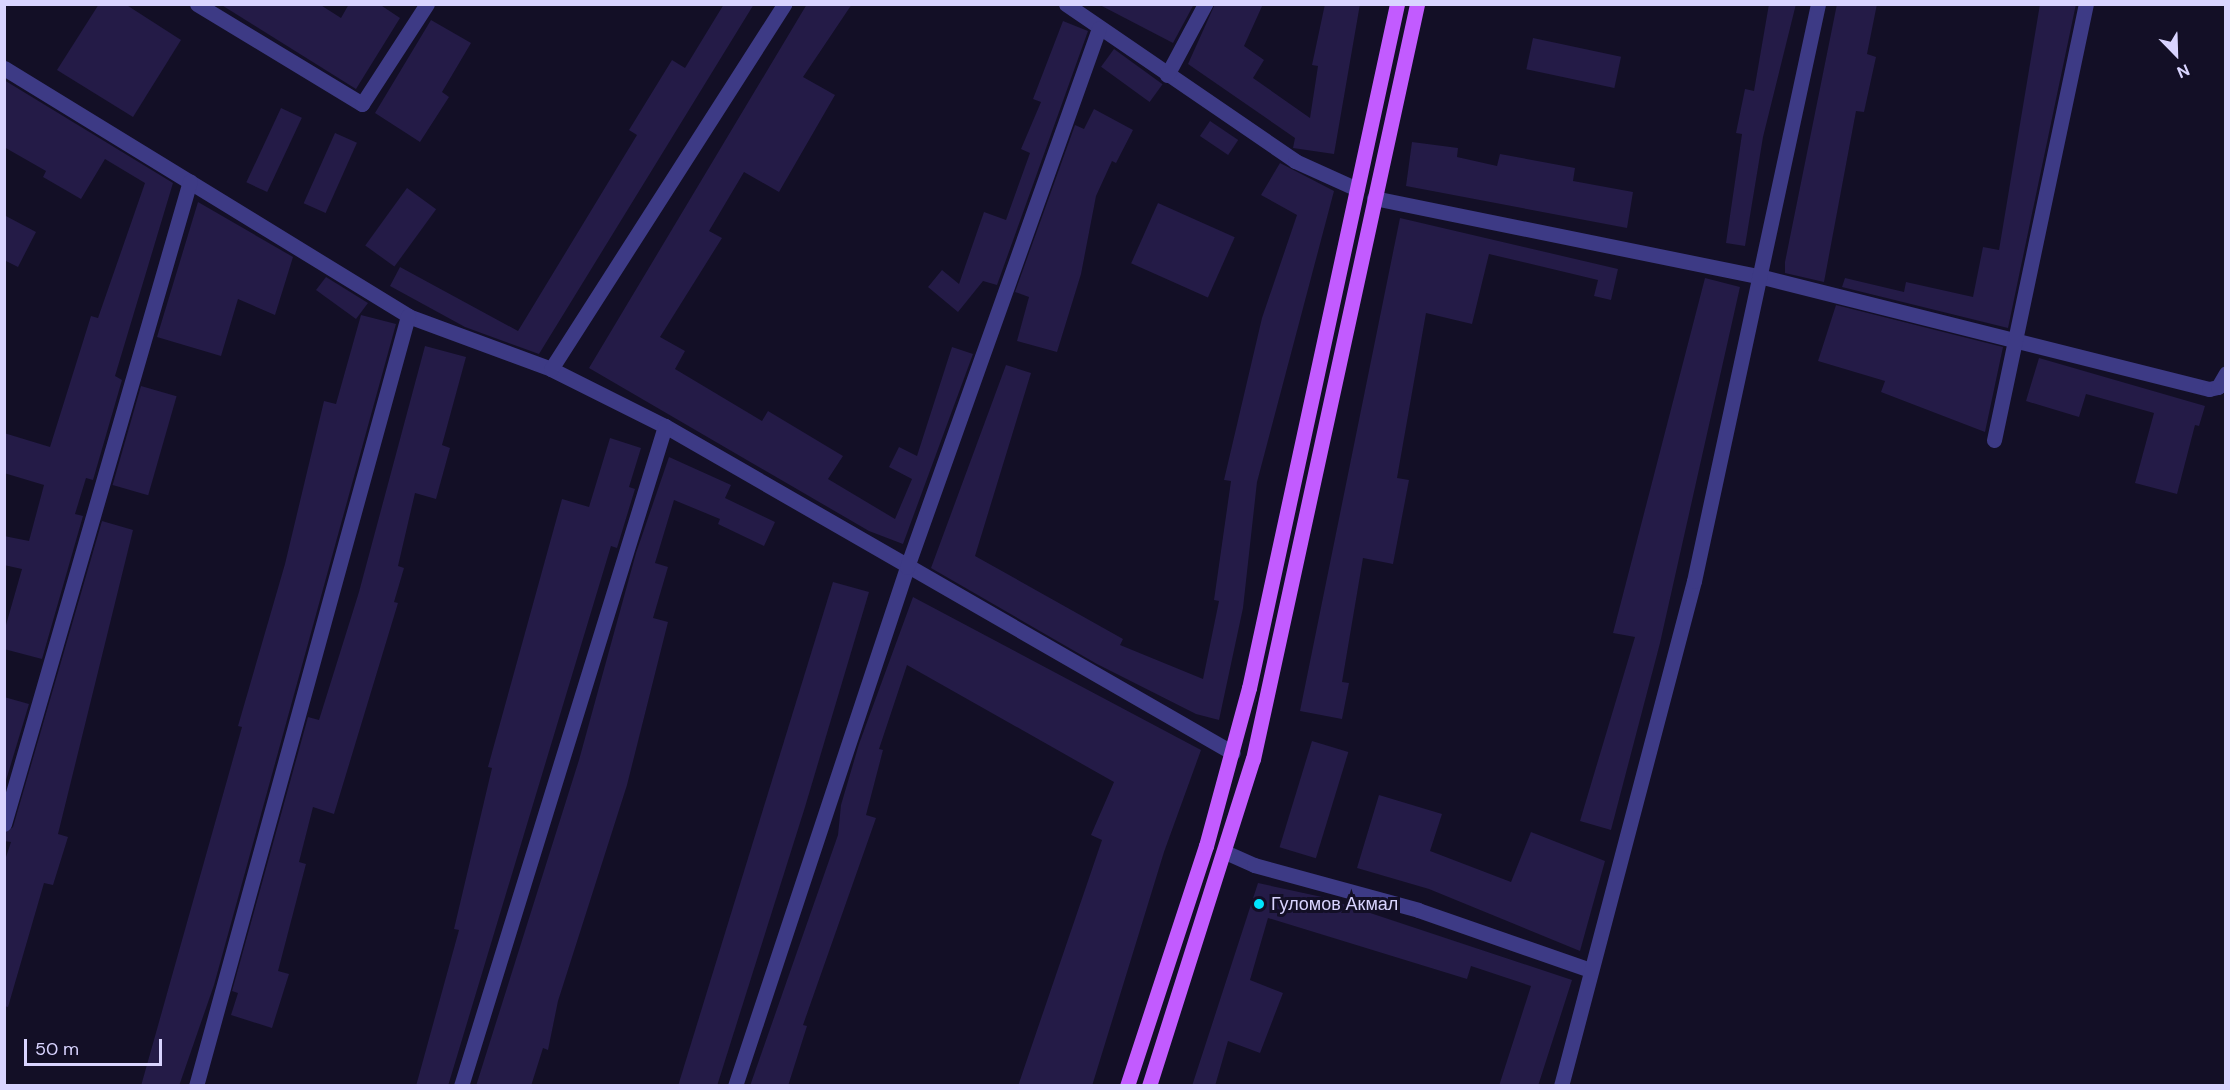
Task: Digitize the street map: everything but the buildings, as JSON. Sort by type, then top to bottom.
[{"type":"main road","points":[[1127,1086],[1233,753],[1397,4]]},
{"type":"main road","points":[[1149,1086],[1225,852],[1269,694],[1417,4]]},
{"type":"street","points":[[197,4],[362,104],[427,4]]},
{"type":"street","points":[[550,369],[784,4]]},
{"type":"street","points":[[1066,4],[1295,161],[1358,189]]},
{"type":"street","points":[[1167,75],[1205,4]]},
{"type":"street","points":[[1561,1086],[1694,581],[1818,4]]},
{"type":"street","points":[[1994,440],[2086,4]]},
{"type":"street","points":[[735,1086],[907,567],[1099,28]]},
{"type":"street","points":[[4,68],[408,316],[550,369],[665,426],[1233,753]]},
{"type":"street","points":[[4,824],[189,181]]},
{"type":"street","points":[[1374,198],[1760,276],[2209,389],[2218,387],[2226,373]]},
{"type":"street","points":[[196,1086],[408,316]]},
{"type":"street","points":[[462,1086],[665,426]]},
{"type":"street","points":[[1225,852],[1254,865],[1419,910],[1590,970]]},
{"type":"place","name":"Гуломов Акмал","points":[[1259,904]]}]
